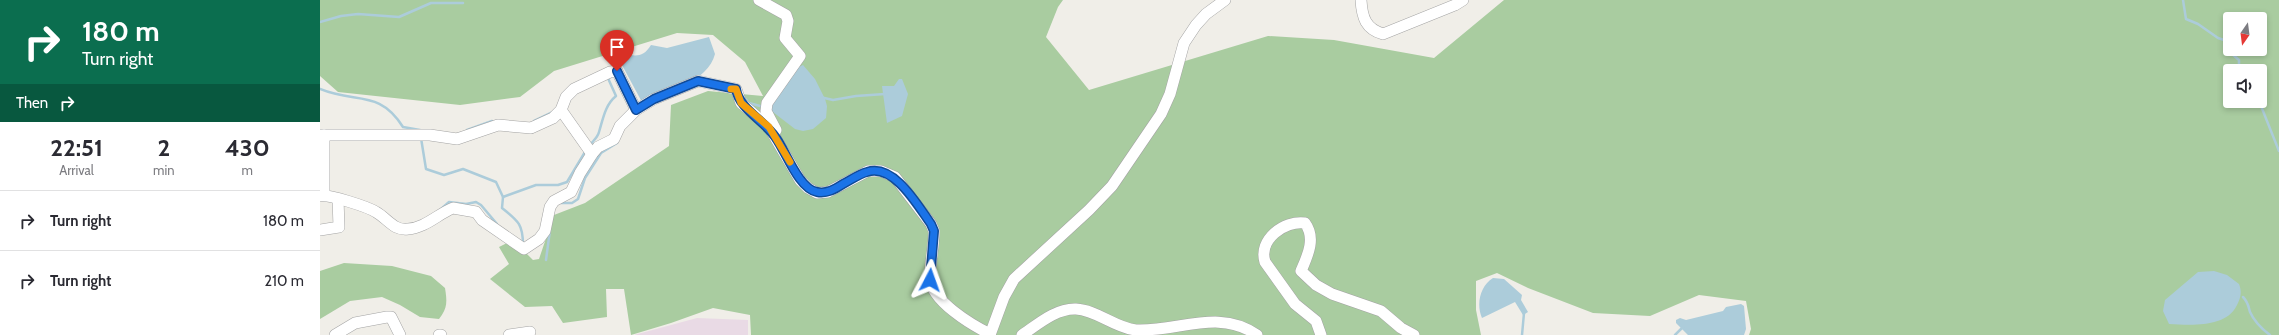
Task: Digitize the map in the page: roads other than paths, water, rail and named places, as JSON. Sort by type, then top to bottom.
[{"type":"street","points":[[759,0],[786,15],[788,21],[785,38],[800,56],[767,107],[770,122],[784,141],[782,146]]},
{"type":"street","points":[[636,110],[617,71],[610,72],[574,89],[566,97],[561,110],[553,118],[531,128],[498,125],[458,138],[419,135],[322,135],[322,195],[366,207],[378,213],[398,228],[408,230],[432,220],[453,208],[476,212],[503,236],[526,248],[539,239],[545,231],[550,207],[554,201],[571,192],[580,173],[592,154],[598,147],[614,139],[620,126],[636,110],[654,99],[698,81],[736,89],[736,93],[741,103],[769,127],[782,146],[800,180],[808,188],[817,192],[828,192],[868,171],[881,171],[895,177],[931,224],[934,231],[930,280],[937,296],[978,328],[990,334],[1004,297],[1014,279],[1089,210],[1112,186],[1161,114],[1170,94],[1184,43],[1201,20],[1226,0]]},
{"type":"street","points":[[1361,0],[1366,25],[1373,31],[1383,34],[1455,5],[1463,0]]},
{"type":"street","points":[[561,110],[592,154]]},
{"type":"street","points":[[320,230],[339,227],[338,199]]},
{"type":"street","points":[[1321,335],[1316,321],[1295,304],[1265,262],[1263,255],[1268,242],[1288,224],[1296,222],[1305,223],[1310,230],[1312,239],[1301,271],[1316,285],[1332,294],[1381,311],[1401,328],[1414,335]]},
{"type":"street","points":[[1022,335],[1061,311],[1076,309],[1088,312],[1123,327],[1136,330],[1218,322],[1246,327],[1258,335]]},
{"type":"street","points":[[335,335],[355,323],[391,317],[400,335]]},
{"type":"street","points":[[510,335],[530,332]]},
{"type":"water","points":[[709,37],[715,54],[711,64],[704,72],[674,91],[643,104],[622,65],[619,67],[616,62],[623,54],[642,54],[651,45],[667,48]]},
{"type":"water","points":[[803,65],[815,79],[827,106],[826,118],[813,129],[803,131],[795,129],[769,109],[769,104],[799,67]]},
{"type":"water","points":[[899,79],[902,79],[908,94],[902,116],[887,123],[882,86],[894,86]]},
{"type":"water","points":[[2214,271],[2227,275],[2239,284],[2241,290],[2240,297],[2232,312],[2225,318],[2208,324],[2169,324],[2163,311],[2165,300],[2198,272]]},
{"type":"water","points":[[1493,278],[1504,279],[1522,295],[1521,300],[1528,312],[1523,315],[1515,302],[1482,318],[1479,307],[1480,296],[1482,290]]},
{"type":"water","points":[[1741,304],[1744,306],[1746,329],[1744,335],[1688,335],[1676,323],[1676,320],[1680,318],[1686,320],[1723,311],[1726,307]]},
{"type":"waterway","points":[[2183,0],[2186,19],[2198,24],[2218,38],[2223,40]]},
{"type":"waterway","points":[[320,22],[341,16],[358,14],[399,17],[431,3],[463,3]]},
{"type":"waterway","points":[[2234,56],[2239,60],[2239,64]]},
{"type":"waterway","points":[[590,145],[597,137],[607,108],[616,96],[607,76]]},
{"type":"waterway","points":[[320,89],[376,102],[385,107],[394,115],[403,127],[420,130]]},
{"type":"waterway","points":[[820,97],[833,100],[856,96],[885,94]]},
{"type":"waterway","points":[[743,96],[749,103],[764,107]]},
{"type":"waterway","points":[[2262,108],[2279,151]]},
{"type":"waterway","points":[[534,121],[553,112]]},
{"type":"waterway","points":[[467,130],[492,121]]},
{"type":"waterway","points":[[421,138],[426,169],[444,175],[463,169],[496,182],[503,197],[536,185],[558,185],[567,182],[585,152]]},
{"type":"waterway","points":[[561,203],[572,203],[578,199],[585,178],[601,153],[617,143]]},
{"type":"waterway","points":[[503,197],[502,208],[512,216],[521,227],[523,245]]},
{"type":"waterway","points":[[441,209],[449,202],[466,204],[476,202],[481,205],[497,224]]},
{"type":"waterway","points":[[546,260],[550,230]]},
{"type":"waterway","points":[[2243,297],[2247,302],[2254,319],[2270,335]]},
{"type":"waterway","points":[[1522,335],[1524,313]]},
{"type":"waterway","points":[[1675,335],[1683,327]]}]
